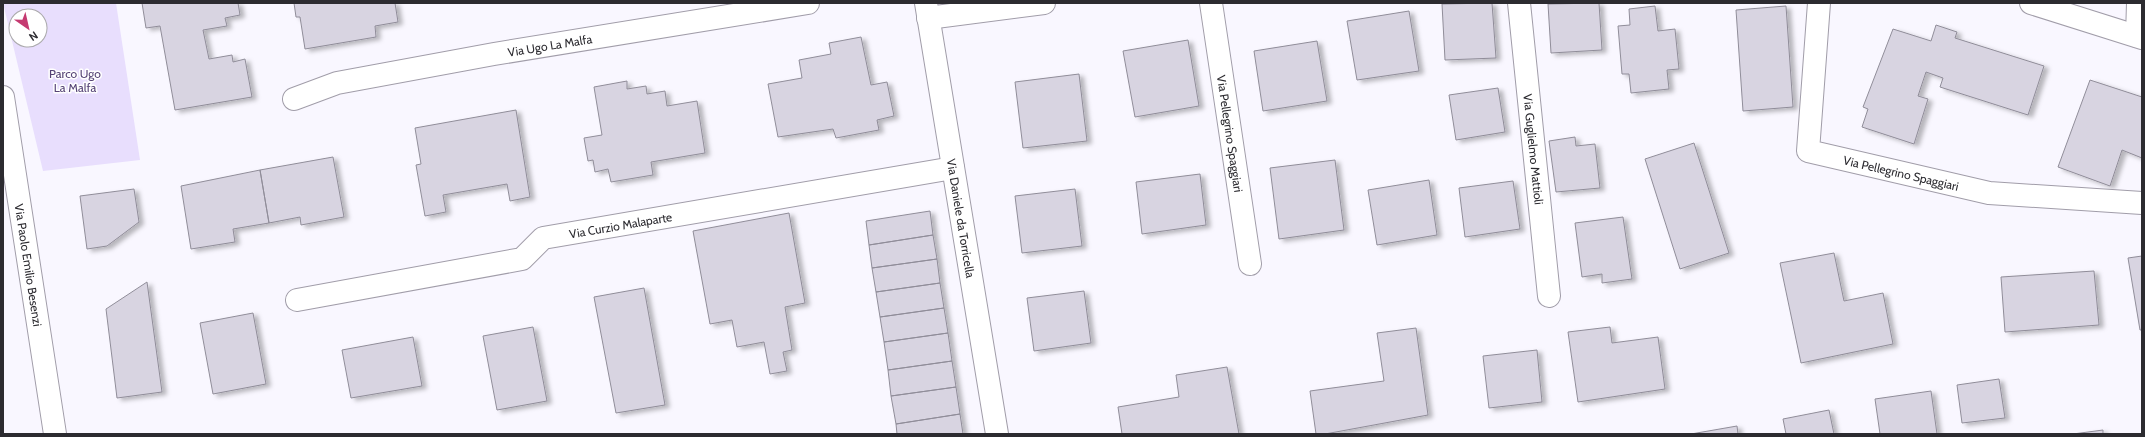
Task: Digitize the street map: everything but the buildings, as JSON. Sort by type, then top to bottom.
[{"type":"street","name":"Via Ugo La Malfa","points":[[294,99],[337,83],[502,53],[808,3]]},
{"type":"street","points":[[927,11],[1044,3]]},
{"type":"street","name":"Via Pellegrino Spaggiari","points":[[1211,3],[1250,264]]},
{"type":"street","name":"Via Guglielmo Mattioli","points":[[1520,3],[1548,296]]},
{"type":"street","name":"Via Pellegrino Spaggiari","points":[[1820,3],[1808,151],[1989,193],[2142,203]]},
{"type":"street","points":[[2031,3],[2139,37],[2138,3]]},
{"type":"street","name":"Via Daniele da Torricella","points":[[927,11],[997,434]]},
{"type":"street","name":"Via Paolo Emilio Besenzi","points":[[3,97],[55,434]]},
{"type":"street","name":"Via Curzio Malaparte","points":[[297,300],[522,259],[543,238],[953,168]]},
{"type":"green space","name":"Parco Ugo La Malfa","points":[[3,3],[116,3],[140,160],[43,171],[14,48],[48,48],[48,8],[8,8],[8,24]]}]
